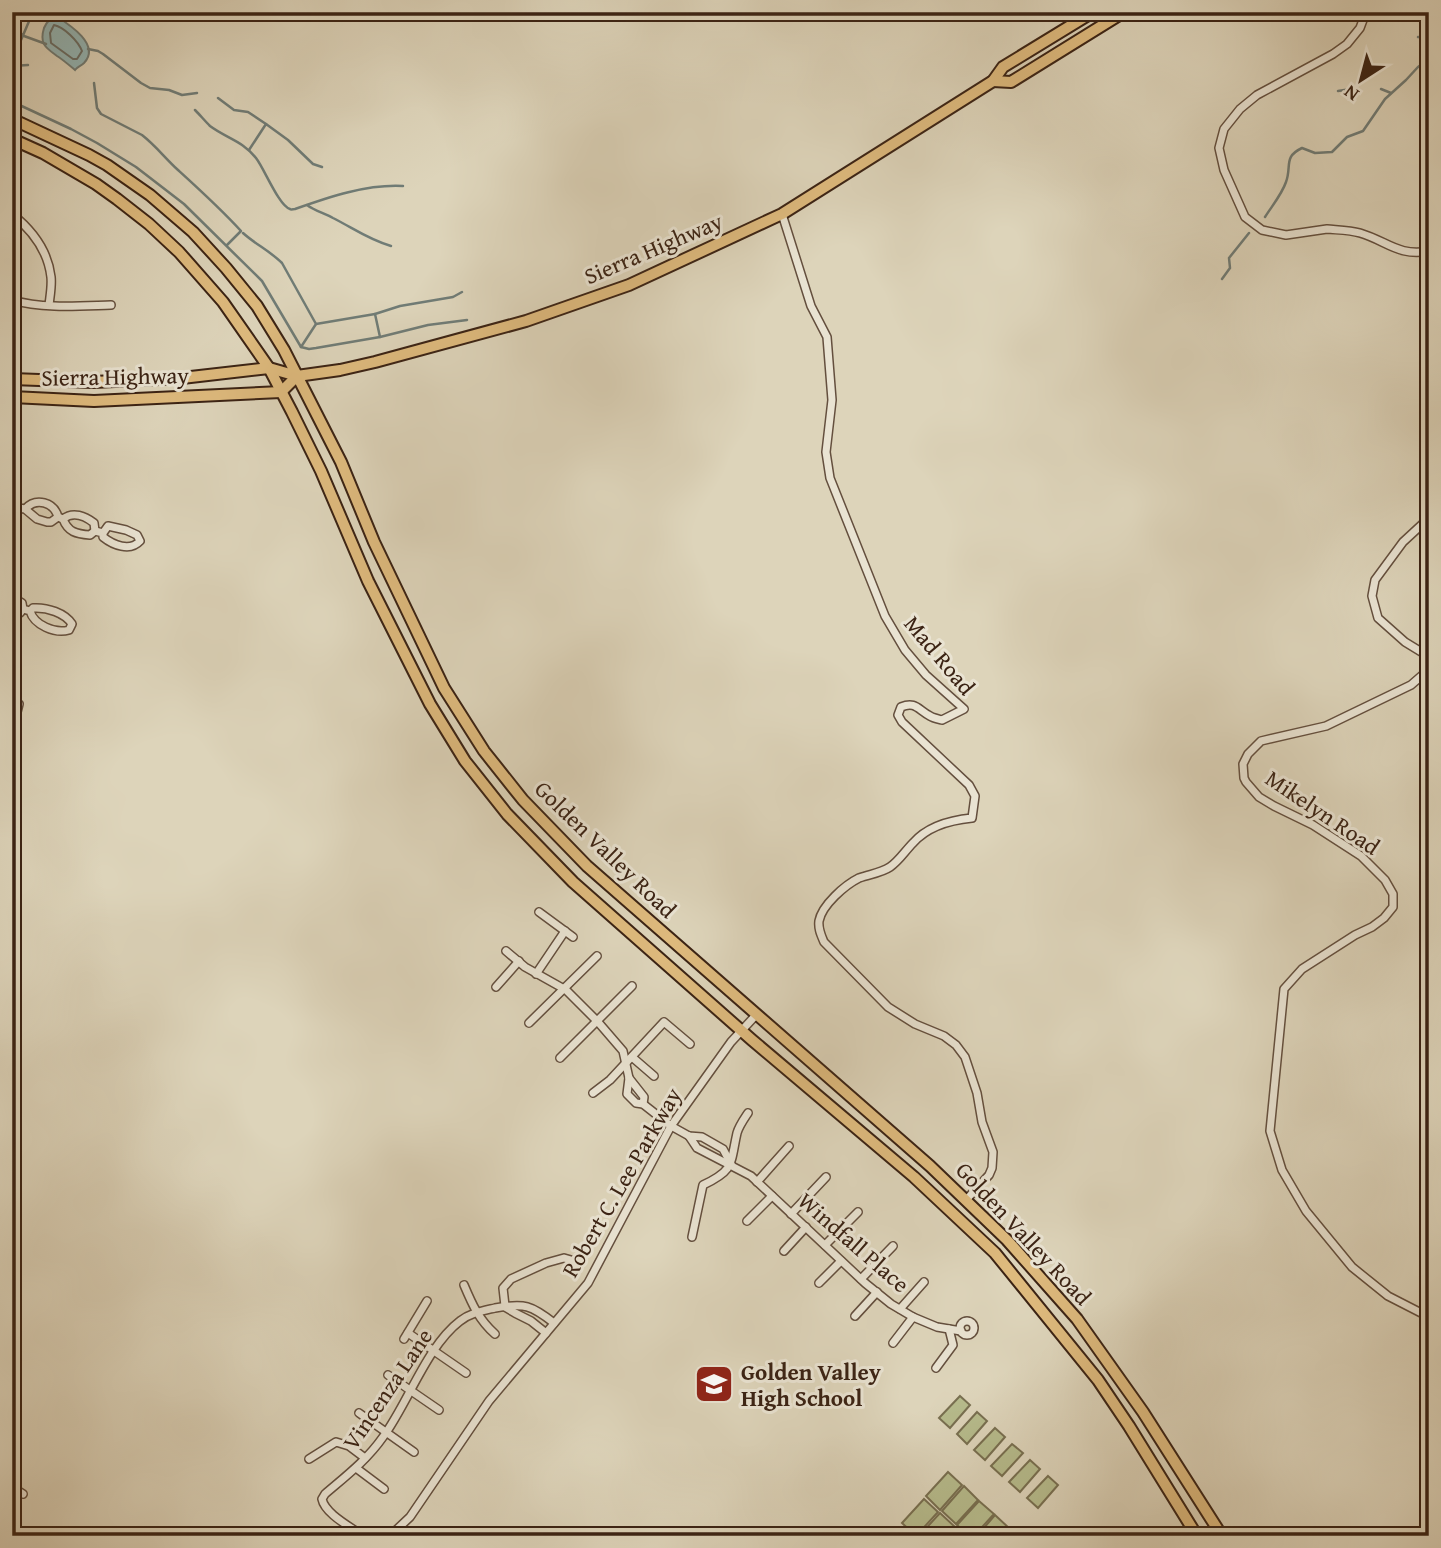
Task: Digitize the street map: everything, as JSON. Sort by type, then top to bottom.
[{"type":"main road","name":"Sierra Highway","points":[[12,379],[93,382],[182,378],[269,368],[297,376],[375,362],[526,321],[629,285],[782,214],[993,81],[1003,68],[1093,12]]},
{"type":"main road","name":"Sierra Highway","points":[[993,81],[1011,82],[1124,12]]},
{"type":"main road","name":"Golden Valley Road","points":[[12,120],[107,165],[150,195],[193,232],[226,268],[257,306],[314,406],[374,542],[444,688],[484,751],[523,800],[587,866],[930,1166],[1007,1240],[1077,1319],[1143,1412],[1222,1536]]},
{"type":"main road","name":"Golden Valley Road","points":[[12,139],[43,153],[96,184],[179,252],[223,302],[269,368],[321,471],[374,593],[430,704],[465,761],[507,814],[572,882],[914,1177],[995,1253],[1098,1380],[1197,1536]]},
{"type":"main road","points":[[281,392],[297,376]]},
{"type":"main road","name":"Sierra Highway","points":[[12,397],[94,401],[281,392]]},
{"type":"street","points":[[1366,12],[1360,27],[1347,44],[1257,95],[1240,109],[1224,129],[1219,148],[1224,170],[1245,217],[1262,230],[1286,235],[1333,229],[1360,233],[1405,253],[1429,251]]},
{"type":"street","points":[[12,214],[23,223],[42,249],[51,279],[48,305]]},
{"type":"street","name":"Mad Road","points":[[782,214],[811,306],[827,337],[832,400],[826,452],[830,478],[885,616],[905,650],[926,675],[964,709],[942,720],[930,716],[917,706],[908,705],[901,707],[898,715],[902,722],[969,785],[975,796],[972,818],[959,819],[926,831],[893,866],[860,878],[834,896],[822,913],[819,931],[824,942],[888,1007],[915,1024],[944,1036],[956,1045],[965,1057],[993,1152],[989,1175],[966,1200]]},
{"type":"street","points":[[12,300],[48,305],[111,305]]},
{"type":"street","points":[[12,508],[25,509],[37,519],[47,522],[51,522],[61,518],[70,515],[83,516],[94,523],[99,532],[103,537],[117,545],[135,547],[139,541],[137,535],[116,527],[108,526],[99,532],[90,535],[74,532],[66,527],[61,518],[53,507],[47,504],[36,502],[25,509]]},
{"type":"street","points":[[1429,518],[1403,542],[1375,580],[1372,596],[1378,618],[1429,660]]},
{"type":"street","points":[[12,597],[22,603],[27,610],[30,614],[37,622],[59,631],[69,630],[72,624],[67,617],[43,608],[33,608],[27,610],[12,614]]},
{"type":"street","name":"Mikelyn Road","points":[[1429,666],[1426,673],[1411,685],[1326,726],[1261,741],[1248,754],[1243,764],[1244,778],[1259,797],[1313,825],[1361,856],[1385,880],[1393,894],[1393,907],[1384,918],[1302,969],[1283,989],[1270,1131],[1282,1170],[1306,1211],[1352,1267],[1388,1296],[1429,1317]]},
{"type":"street","points":[[12,699],[19,707],[12,715]]},
{"type":"street","points":[[539,912],[573,937]]},
{"type":"street","points":[[536,974],[565,932]]},
{"type":"street","points":[[506,951],[536,974],[563,989],[598,1022],[629,1060],[654,1076]]},
{"type":"street","points":[[529,1023],[597,956]]},
{"type":"street","points":[[496,986],[519,961]]},
{"type":"street","points":[[560,1058],[632,986]]},
{"type":"street","name":"Robert C. Lee Parkway","points":[[388,1535],[410,1517],[489,1401],[588,1283],[671,1126],[741,1030],[756,1015]]},
{"type":"street","points":[[593,1093],[610,1080],[664,1022],[690,1044]]},
{"type":"street","points":[[629,1060],[627,1094],[671,1126],[690,1136],[702,1136],[723,1149],[730,1164]]},
{"type":"street","points":[[629,1078],[644,1097],[643,1104]]},
{"type":"street","points":[[692,1237],[702,1185],[718,1178],[730,1164],[738,1130],[748,1113]]},
{"type":"street","points":[[690,1136],[696,1148],[730,1164]]},
{"type":"street","points":[[757,1182],[789,1146]]},
{"type":"street","name":"Windfall Place","points":[[730,1164],[751,1176],[860,1279],[900,1309],[937,1327],[961,1331]]},
{"type":"street","points":[[791,1213],[825,1177]]},
{"type":"street","points":[[747,1221],[772,1196]]},
{"type":"street","points":[[825,1245],[858,1212]]},
{"type":"street","points":[[784,1251],[806,1227]]},
{"type":"street","points":[[860,1279],[893,1246]]},
{"type":"street","points":[[545,1333],[531,1321],[505,1306],[503,1288],[524,1271],[564,1258],[579,1262]]},
{"type":"street","points":[[818,1283],[841,1261]]},
{"type":"street","points":[[900,1309],[924,1282]]},
{"type":"street","points":[[464,1285],[476,1312],[495,1335]]},
{"type":"street","points":[[855,1316],[877,1292]]},
{"type":"street","points":[[427,1301],[406,1336],[466,1373]]},
{"type":"street","name":"Vincenza Lane","points":[[363,1536],[329,1512],[321,1499],[356,1468],[386,1433],[436,1346],[460,1321],[476,1312],[505,1306],[535,1308],[554,1323]]},
{"type":"street","points":[[894,1343],[913,1317]]},
{"type":"street","points":[[936,1368],[953,1345],[949,1329]]},
{"type":"street","points":[[387,1375],[439,1410]]},
{"type":"street","points":[[359,1413],[414,1451]]},
{"type":"street","points":[[309,1459],[336,1441],[349,1446],[365,1458]]},
{"type":"street","points":[[356,1468],[384,1489]]},
{"type":"street","points":[[12,1487],[23,1493]]},
{"type":"green space","points":[[960,1396],[970,1405],[950,1428],[939,1418]]},
{"type":"green space","points":[[977,1412],[987,1421],[967,1444],[957,1434]]},
{"type":"green space","points":[[995,1428],[1005,1437],[985,1460],[974,1450]]},
{"type":"green space","points":[[1012,1444],[1023,1453],[1002,1476],[991,1466]]},
{"type":"green space","points":[[1030,1460],[1040,1469],[1020,1492],[1009,1482]]},
{"type":"green space","points":[[948,1472],[962,1485],[940,1510],[926,1496]]},
{"type":"green space","points":[[1048,1476],[1058,1485],[1038,1508],[1027,1498]]},
{"type":"green space","points":[[964,1486],[978,1500],[956,1524],[942,1511]]},
{"type":"green space","points":[[924,1499],[938,1512],[916,1536],[902,1523]]},
{"type":"green space","points":[[979,1501],[994,1514],[974,1536],[969,1536],[957,1525]]},
{"type":"green space","points":[[940,1513],[954,1526],[946,1536],[919,1536]]},
{"type":"green space","points":[[995,1515],[1010,1529],[1003,1536],[977,1536]]},
{"type":"water","points":[[56,16],[82,36],[89,49],[84,63],[75,70],[44,45],[45,26]]},
{"type":"waterway","points":[[12,46],[21,40],[33,12]]},
{"type":"waterway","points":[[12,26],[24,36],[46,44]]},
{"type":"waterway","points":[[1418,37],[1429,38]]},
{"type":"waterway","points":[[88,49],[103,54],[150,88],[169,90],[182,95],[197,93]]},
{"type":"waterway","points":[[1265,217],[1284,186],[1290,158],[1296,151],[1302,148],[1315,153],[1332,152],[1347,137],[1363,131],[1385,99],[1429,59]]},
{"type":"waterway","points":[[12,66],[28,65]]},
{"type":"waterway","points":[[94,83],[97,108],[101,114],[147,139],[241,231],[227,245]]},
{"type":"waterway","points":[[1338,91],[1351,89]]},
{"type":"waterway","points":[[1381,89],[1391,93]]},
{"type":"waterway","points":[[218,98],[234,110],[248,112],[266,124]]},
{"type":"waterway","points":[[13,102],[97,143],[136,167],[184,204],[262,281],[301,347],[316,348],[428,325],[467,320]]},
{"type":"waterway","points":[[195,110],[210,126],[251,152],[281,201],[290,209],[362,189],[403,186]]},
{"type":"waterway","points":[[249,150],[266,124],[313,164],[322,167]]},
{"type":"waterway","points":[[307,205],[391,246]]},
{"type":"waterway","points":[[243,233],[282,263],[316,324],[301,347]]},
{"type":"waterway","points":[[1222,279],[1230,268],[1229,258],[1249,233]]},
{"type":"waterway","points":[[380,337],[375,314],[400,306],[453,297],[462,292]]},
{"type":"waterway","points":[[316,324],[375,314]]},
{"type":"waterway","points":[[1424,779],[1429,784]]},
{"type":"place","name":"Golden Valley High School","points":[[714,1384]]}]
